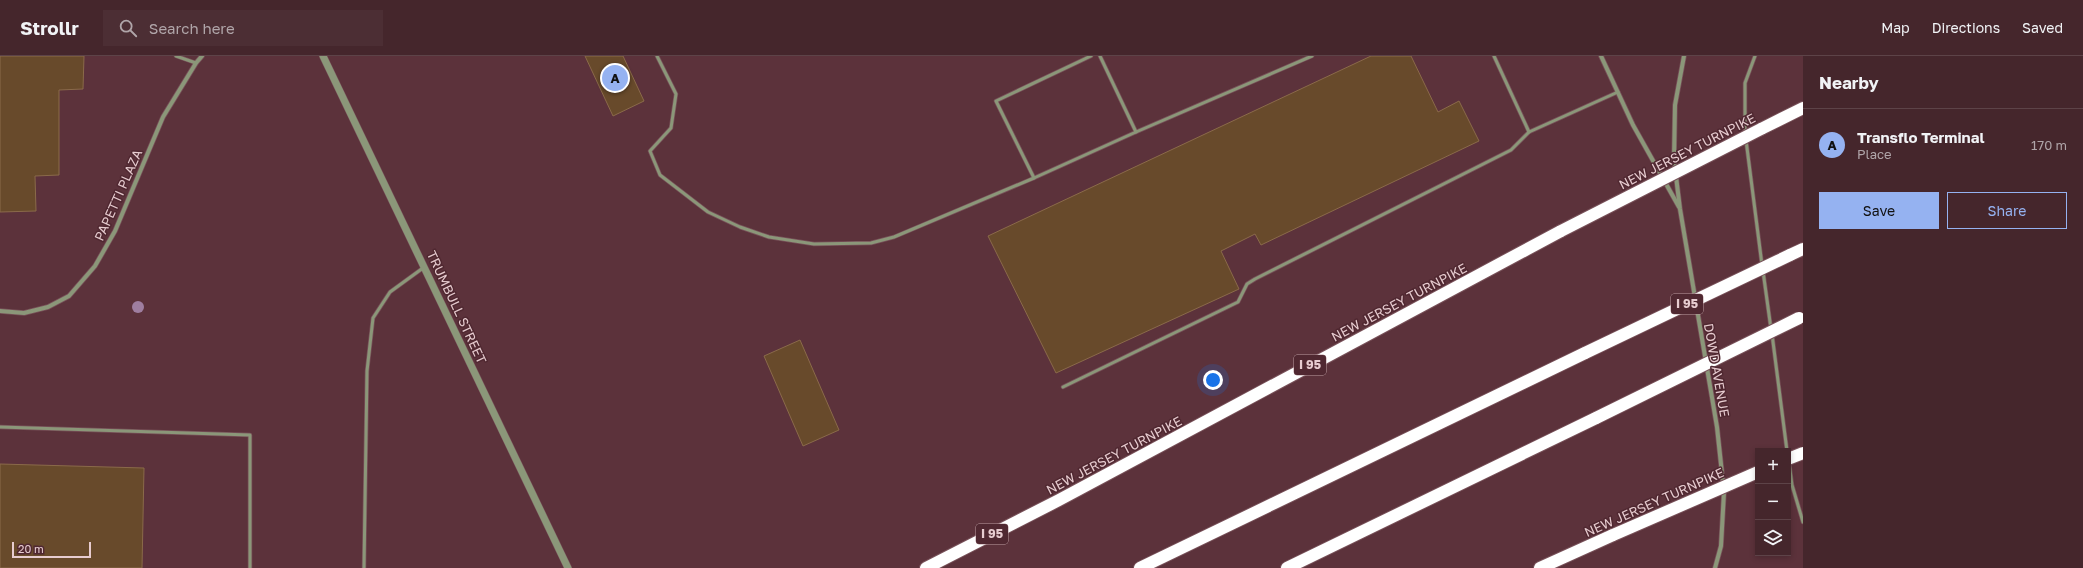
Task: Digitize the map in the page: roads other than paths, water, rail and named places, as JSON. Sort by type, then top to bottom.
[{"type":"highway","name":"NEW JERSEY TURNPIKE","points":[[926,568],[1059,500],[1561,231],[1803,108]]},
{"type":"highway","name":"I 95","points":[[1140,568],[1584,353],[1803,249]]},
{"type":"highway","points":[[1287,568],[1801,317]]},
{"type":"highway","points":[[1791,458],[1803,453]]},
{"type":"highway","name":"NEW JERSEY TURNPIKE","points":[[1540,568],[1755,473]]},
{"type":"street","name":"PAPETTI PLAZA","points":[[0,311],[24,313],[48,307],[69,296],[95,266],[115,231],[163,117],[196,63],[202,56]]},
{"type":"street","name":"TRUMBULL STREET","points":[[323,56],[568,568]]},
{"type":"street","points":[[1601,56],[1633,125],[1680,209]]},
{"type":"street","name":"DOWD AVENUE","points":[[1684,56],[1675,105],[1674,160],[1680,209],[1717,427],[1724,492],[1721,546],[1716,568]]},
{"type":"lane","points":[[176,56],[196,63]]},
{"type":"lane","points":[[657,56],[676,94],[670,128],[650,151],[660,175],[708,212],[740,227],[769,237],[814,244],[871,243],[894,237],[1034,178],[1312,56]]},
{"type":"lane","points":[[1034,178],[996,101],[1091,56]]},
{"type":"lane","points":[[1100,56],[1136,132]]},
{"type":"lane","points":[[1494,56],[1529,132]]},
{"type":"lane","points":[[1755,56],[1745,83],[1745,139],[1787,448]]},
{"type":"lane","points":[[1064,387],[1238,302],[1247,284],[1255,279],[1511,150],[1529,132],[1618,92]]},
{"type":"lane","points":[[364,568],[366,371],[373,318],[390,292],[425,267]]},
{"type":"lane","points":[[0,427],[250,435],[250,568]]},
{"type":"lane","points":[[1791,478],[1803,522]]},
{"type":"place","name":"Transflo Terminal","points":[[615,78]]}]
